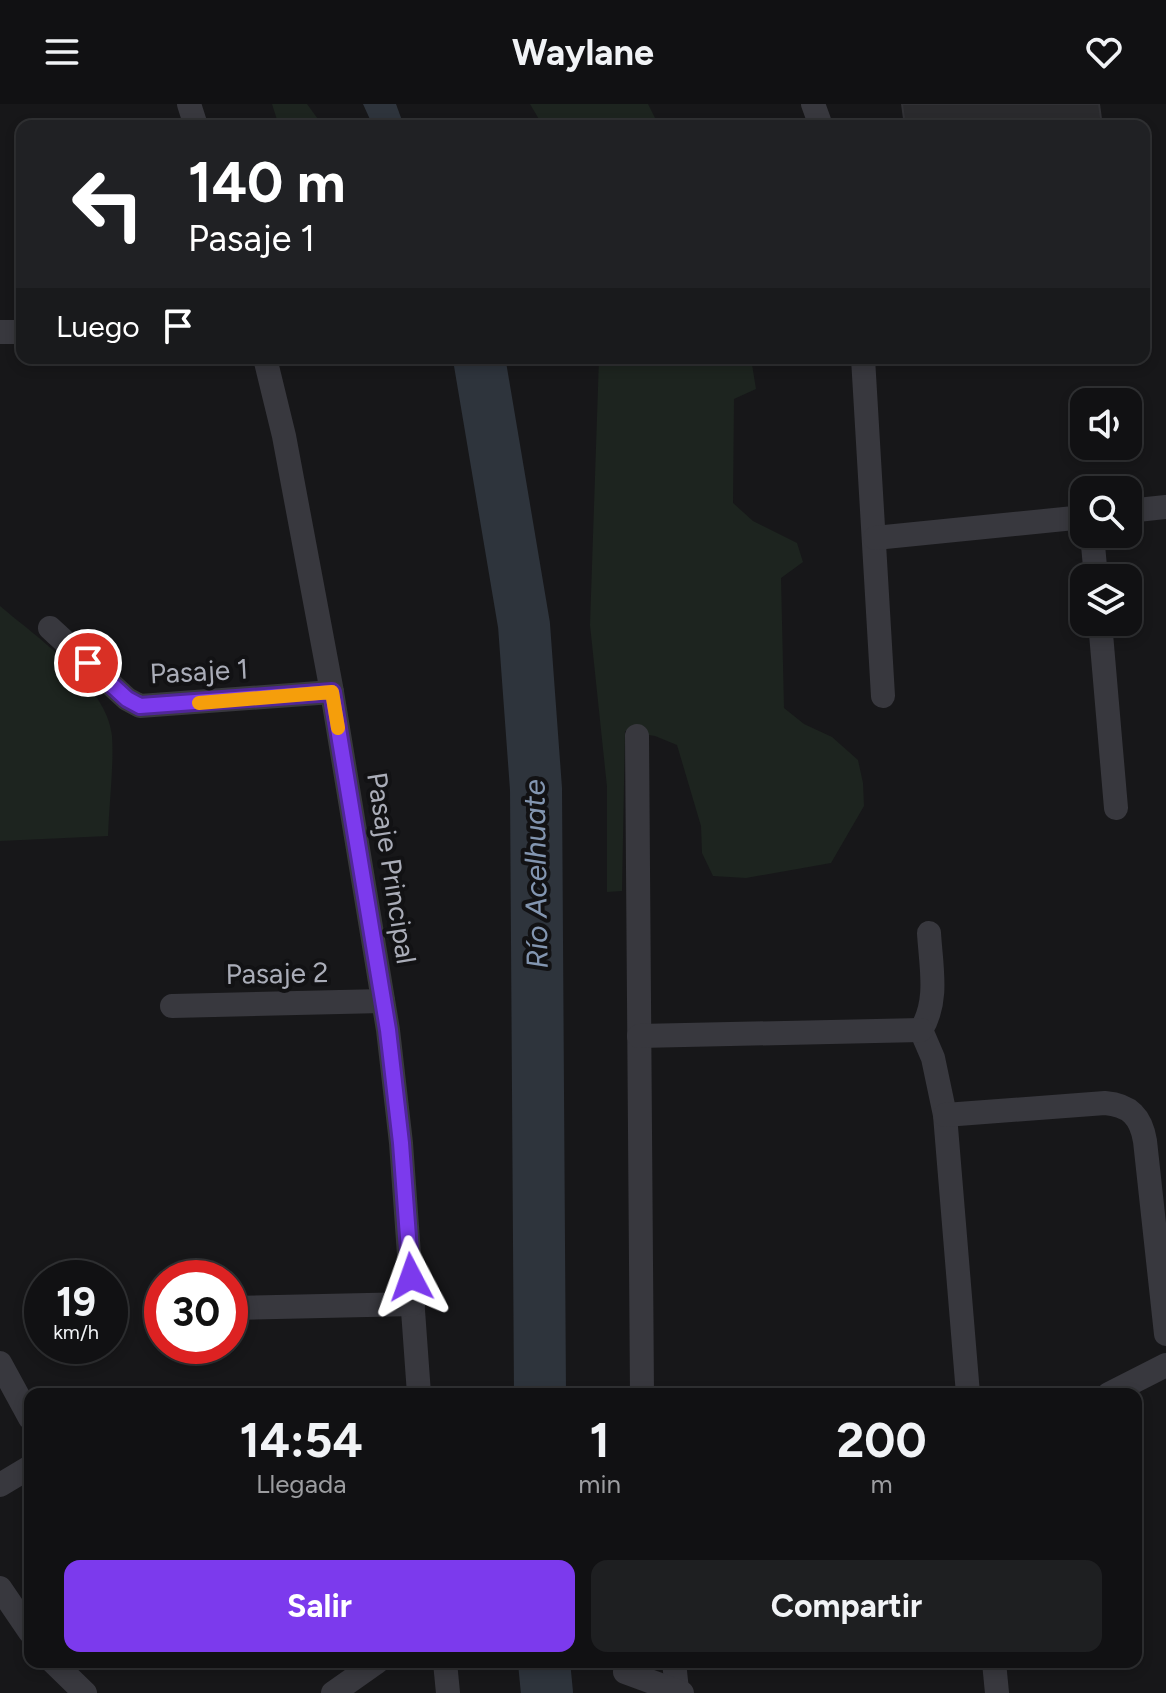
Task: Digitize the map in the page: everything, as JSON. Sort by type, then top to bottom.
[{"type":"street","name":"Pasaje Principal","points":[[266,364],[284,436],[332,692],[383,1001],[401,1143],[419,1388]]},
{"type":"street","points":[[863,364],[883,696]]},
{"type":"street","points":[[1142,510],[1166,507]]},
{"type":"street","points":[[875,538],[1070,518]]},
{"type":"street","name":"Pasaje 1","points":[[50,628],[127,699],[140,706],[332,692]]},
{"type":"street","points":[[1101,636],[1116,808]]},
{"type":"street","points":[[637,736],[642,1388]]},
{"type":"street","points":[[921,1030],[929,1017],[933,997],[929,933]]},
{"type":"street","name":"Pasaje 2","points":[[172,1006],[383,1001]]},
{"type":"street","points":[[639,1036],[921,1030]]},
{"type":"street","points":[[921,1030],[933,1058],[945,1115],[968,1388]]},
{"type":"street","points":[[945,1115],[1105,1103],[1119,1104],[1132,1112],[1142,1125],[1145,1141],[1166,1334]]},
{"type":"street","points":[[248,1308],[413,1304]]},
{"type":"street","points":[[0,1363],[24,1407]]},
{"type":"street","points":[[1121,1388],[1166,1365]]},
{"type":"street","points":[[0,1485],[24,1471]]},
{"type":"street","points":[[0,1588],[24,1623]]},
{"type":"street","points":[[59,1668],[85,1693]]},
{"type":"street","points":[[333,1693],[368,1668]]},
{"type":"street","points":[[446,1668],[448,1693]]},
{"type":"street","points":[[675,1668],[680,1691]]},
{"type":"street","points":[[995,1668],[997,1693]]},
{"type":"street","points":[[625,1672],[680,1691]]},
{"type":"shaded area","points":[[272,104],[307,104],[319,120],[277,120]]},
{"type":"shaded area","points":[[363,104],[396,104],[402,120],[370,120]]},
{"type":"shaded area","points":[[530,104],[648,104],[656,120],[539,120]]},
{"type":"shaded area","points":[[599,364],[752,364],[756,389],[734,399],[733,503],[753,521],[797,543],[803,562],[781,578],[784,708],[804,724],[832,737],[858,760],[863,783],[864,806],[831,863],[746,878],[713,876],[702,853],[701,826],[677,745],[655,736],[625,731],[622,891],[607,892],[607,787],[590,625]]},
{"type":"shaded area","points":[[0,606],[68,664],[98,699],[107,717],[112,736],[108,836],[0,841]]},
{"type":"building","points":[[902,104],[1099,104],[1101,120],[904,120]]},
{"type":"waterway","name":"Río Acelhuate","points":[[480,364],[524,625],[536,789],[540,1388]]},
{"type":"waterway","name":"Río Acelhuate","points":[[545,1668],[547,1693]]},
{"type":"slow traffic","points":[[199,703],[332,692],[338,728]]},
{"type":"route","points":[[88,663],[127,699],[140,706],[332,692],[388,1030],[401,1143],[411,1277]]}]
